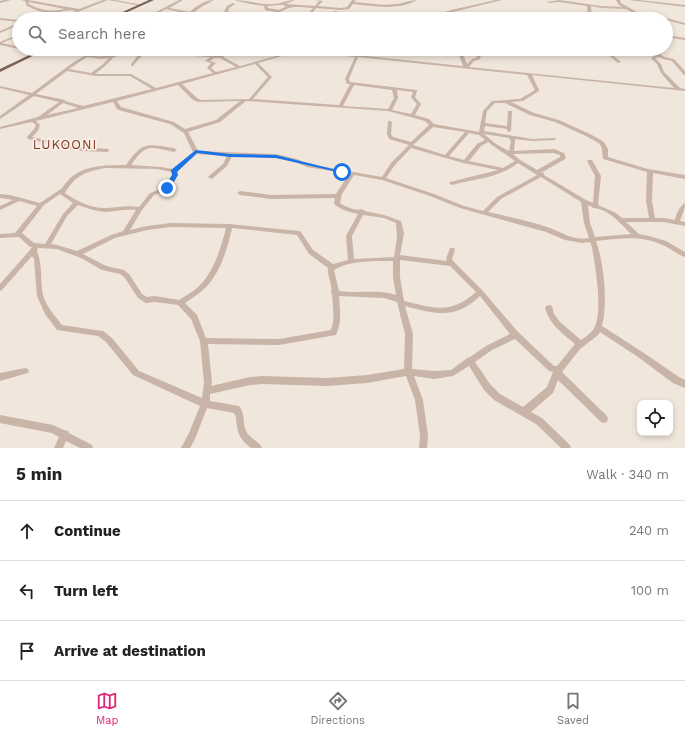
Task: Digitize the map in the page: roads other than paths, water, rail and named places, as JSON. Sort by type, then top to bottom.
[{"type":"main road","points":[[124,12],[152,0]]},
{"type":"main road","points":[[0,71],[30,56]]},
{"type":"street","points":[[0,2],[9,0]]},
{"type":"street","points":[[25,0],[48,2],[78,10]]},
{"type":"street","points":[[25,0],[28,5],[44,12]]},
{"type":"street","points":[[73,12],[106,0]]},
{"type":"street","points":[[109,0],[141,5]]},
{"type":"street","points":[[158,12],[181,0]]},
{"type":"street","points":[[191,12],[204,3],[212,0]]},
{"type":"street","points":[[236,0],[266,6],[285,5],[332,9],[348,8],[353,1],[379,6],[406,3],[415,0]]},
{"type":"street","points":[[285,5],[293,0]]},
{"type":"street","points":[[313,12],[321,1],[317,0]]},
{"type":"street","points":[[479,0],[492,2]]},
{"type":"street","points":[[452,12],[500,0]]},
{"type":"street","points":[[549,2],[584,2],[585,0]]},
{"type":"street","points":[[618,0],[619,3],[633,12]]},
{"type":"street","points":[[631,0],[685,6]]},
{"type":"street","points":[[562,1],[589,6],[627,8]]},
{"type":"street","points":[[226,12],[228,7],[233,4]]},
{"type":"street","points":[[266,6],[266,9],[280,11],[290,6]]},
{"type":"street","points":[[589,6],[589,12]]},
{"type":"street","points":[[60,12],[70,8]]},
{"type":"street","points":[[166,8],[185,12]]},
{"type":"street","points":[[332,9],[336,12]]},
{"type":"street","points":[[0,19],[12,21]]},
{"type":"street","points":[[673,21],[685,24]]},
{"type":"street","points":[[0,32],[12,26]]},
{"type":"street","points":[[673,37],[685,39]]},
{"type":"street","points":[[0,44],[12,38]]},
{"type":"street","points":[[0,44],[12,47]]},
{"type":"street","points":[[0,118],[87,56],[97,58],[116,56]]},
{"type":"street","points":[[132,65],[139,56]]},
{"type":"street","points":[[203,56],[221,57],[239,67]]},
{"type":"street","points":[[0,128],[156,90],[279,56]]},
{"type":"street","points":[[412,116],[419,103],[413,97],[416,91],[348,83],[347,81],[357,56],[685,90]]},
{"type":"street","points":[[462,56],[466,67]]},
{"type":"street","points":[[466,67],[473,60],[478,59],[479,56]]},
{"type":"street","points":[[612,56],[619,62]]},
{"type":"street","points":[[657,56],[653,58],[659,64],[662,72],[678,89]]},
{"type":"street","points":[[661,56],[674,60],[685,74]]},
{"type":"street","points":[[92,74],[104,66],[112,57]]},
{"type":"street","points":[[213,57],[207,61],[214,63],[209,68],[216,74]]},
{"type":"street","points":[[185,131],[218,121],[248,100],[270,77],[256,63]]},
{"type":"street","points":[[67,70],[92,74],[131,75],[156,90]]},
{"type":"street","points":[[529,74],[537,90],[521,100],[507,102],[495,101],[485,111],[482,133],[494,145],[510,153],[518,161],[584,201],[614,214],[637,236]]},
{"type":"street","points":[[179,84],[197,100],[248,100],[390,110],[430,122],[432,125],[468,132],[510,136],[532,140],[554,139]]},
{"type":"street","points":[[340,107],[352,84]]},
{"type":"street","points":[[0,87],[63,101],[86,108]]},
{"type":"street","points":[[390,110],[396,98],[394,88]]},
{"type":"street","points":[[114,100],[119,108],[172,123],[185,131],[196,152]]},
{"type":"street","points":[[37,120],[63,101]]},
{"type":"street","points":[[507,102],[532,114],[557,121],[590,136],[602,143],[605,149],[605,158],[650,171],[685,177]]},
{"type":"street","points":[[510,112],[509,128],[512,141],[510,153]]},
{"type":"street","points":[[37,120],[38,125],[36,130],[29,137],[30,138],[82,149],[107,150]]},
{"type":"street","points":[[390,122],[389,134],[391,138],[446,157],[503,170]]},
{"type":"street","points":[[483,124],[509,128]]},
{"type":"street","points":[[383,179],[387,172],[411,145],[432,125]]},
{"type":"street","points":[[446,157],[468,132]]},
{"type":"street","points":[[465,162],[479,145],[488,140]]},
{"type":"street","points":[[127,167],[141,148],[146,146],[174,150]]},
{"type":"street","points":[[126,232],[140,209],[154,193],[167,188],[175,175],[174,172],[196,152],[230,155],[276,156],[307,165],[383,179],[432,195],[462,207],[541,228],[565,238],[582,241],[637,236],[664,243],[685,255]]},
{"type":"street","points":[[484,213],[499,198],[540,173],[564,156],[554,152],[510,153]]},
{"type":"street","points":[[211,177],[224,165],[230,155]]},
{"type":"street","points":[[452,184],[503,170],[518,161]]},
{"type":"street","points":[[590,161],[598,176],[595,207]]},
{"type":"street","points":[[18,234],[41,205],[63,190],[70,181],[89,170],[99,167],[127,167],[153,168],[174,172]]},
{"type":"street","points":[[650,171],[649,201],[652,220]]},
{"type":"street","points":[[353,173],[338,196],[337,201],[340,206],[390,218],[399,222],[401,232],[397,258],[401,301],[409,334],[408,372],[419,400],[424,435],[423,448]]},
{"type":"street","points":[[63,190],[63,195],[77,202],[98,209],[106,210],[121,207],[140,209]]},
{"type":"street","points":[[240,193],[272,197],[338,196]]},
{"type":"street","points":[[0,196],[41,205]]},
{"type":"street","points":[[0,208],[17,200]]},
{"type":"street","points":[[524,412],[550,390],[558,371],[581,344],[594,334],[598,328],[601,284],[592,239],[587,223],[584,201]]},
{"type":"street","points":[[47,246],[65,215],[77,202]]},
{"type":"street","points":[[677,222],[685,205]]},
{"type":"street","points":[[351,262],[349,236],[362,211]]},
{"type":"street","points":[[621,220],[652,220],[685,224]]},
{"type":"street","points":[[77,254],[113,236],[147,228],[172,225],[230,226],[299,233],[311,252],[332,267]]},
{"type":"street","points":[[180,303],[204,285],[223,252],[230,226]]},
{"type":"street","points":[[0,236],[18,234],[35,248],[40,296],[48,312],[60,328],[100,333],[109,340],[136,373],[205,404],[236,409],[241,416],[241,430],[245,438],[258,448]]},
{"type":"street","points":[[0,288],[35,248],[47,246],[58,247],[77,254],[104,268],[122,272],[127,276],[140,296],[146,300],[155,299],[180,303],[194,317],[204,340],[207,362],[207,391],[205,404],[192,436],[185,448]]},
{"type":"street","points":[[452,250],[449,259],[452,264],[480,292],[515,334],[552,369],[558,371],[604,419]]},
{"type":"street","points":[[332,267],[351,262],[397,258],[452,264]]},
{"type":"street","points":[[204,340],[279,342],[334,334],[337,327],[334,293],[335,286],[330,271],[332,267]]},
{"type":"street","points":[[334,293],[382,294],[433,310],[449,311],[470,302],[480,292]]},
{"type":"street","points":[[549,308],[552,319],[581,344]]},
{"type":"street","points":[[598,328],[641,355],[676,380],[685,384]]},
{"type":"street","points":[[207,391],[250,381],[327,382],[367,379],[408,372],[434,376],[453,373],[489,348],[512,337],[515,334]]},
{"type":"street","points":[[470,360],[487,387],[498,397],[539,421],[567,448]]},
{"type":"street","points":[[0,377],[26,371]]},
{"type":"street","points":[[0,419],[53,429],[89,448]]},
{"type":"street","points":[[58,448],[65,434]]},
{"type":"district","name":"LUKOONI","points":[[65,144]]}]
